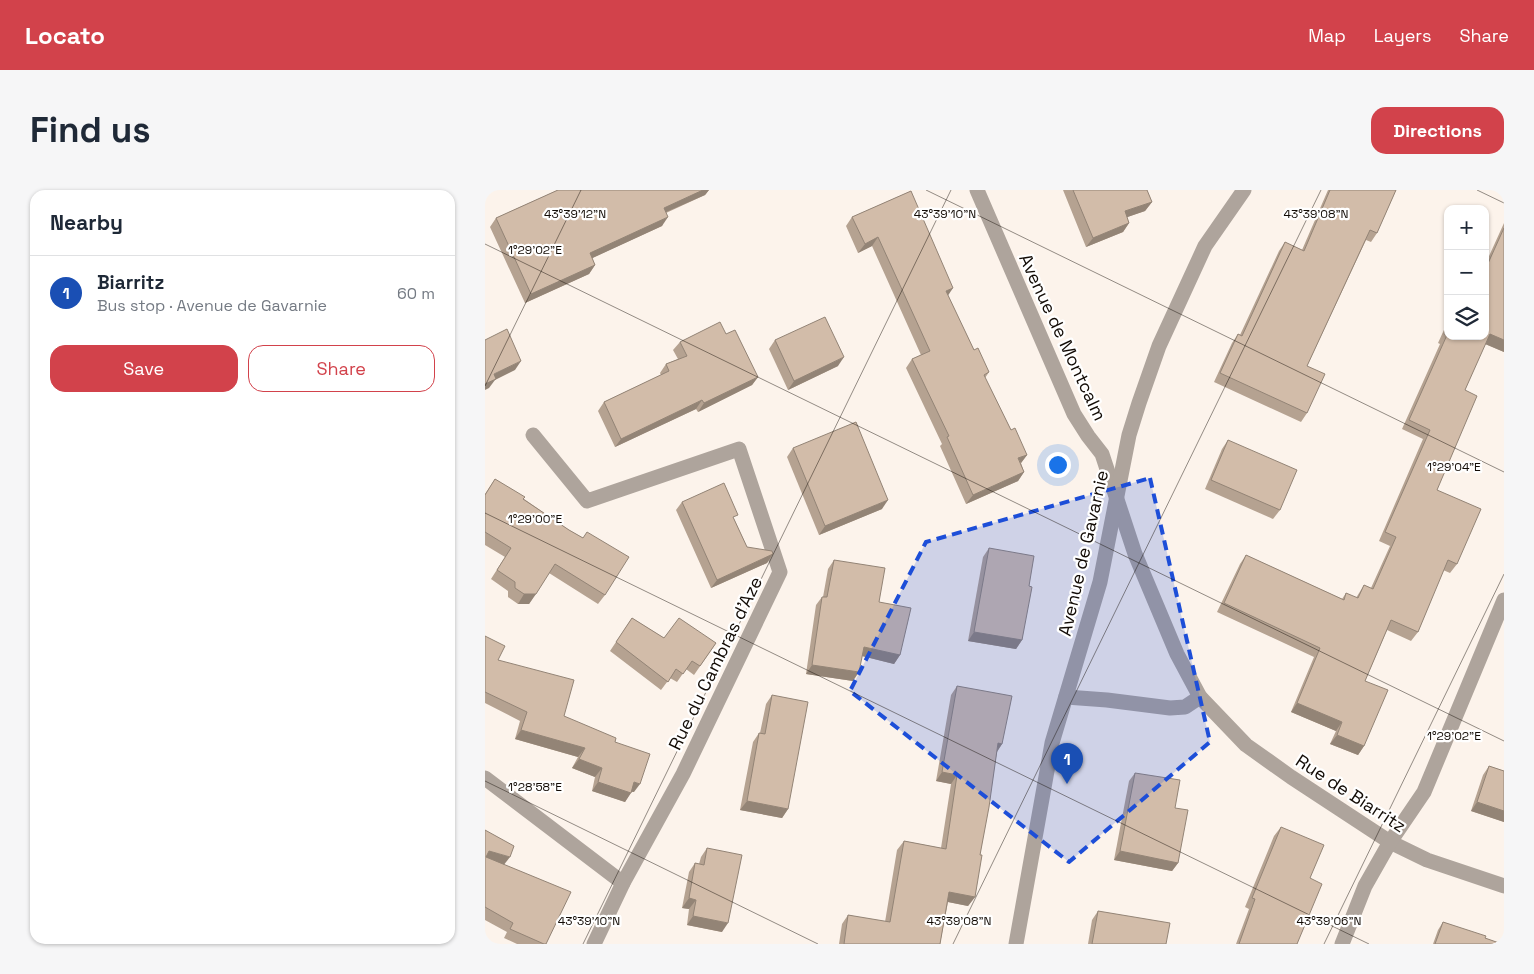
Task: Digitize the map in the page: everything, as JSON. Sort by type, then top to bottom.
[{"type":"street","name":"Avenue de Montcalm","points":[[977,190],[1074,414],[1102,454],[1115,499]]},
{"type":"street","name":"Avenue de Gavarnie","points":[[1016,944],[1052,743],[1100,582],[1129,435],[1159,346],[1205,246],[1243,190]]},
{"type":"street","name":"Rue du Cambras d'Aze","points":[[533,435],[587,501],[739,450],[780,572],[683,774],[623,882],[594,944]]},
{"type":"street","name":"Rue de Biarritz","points":[[1115,499],[1135,554],[1177,654],[1200,697],[1246,745],[1390,842],[1427,860],[1504,886]]},
{"type":"street","points":[[1342,944],[1365,886],[1390,842],[1423,792],[1504,600]]},
{"type":"street","points":[[1066,697],[1171,708],[1185,707],[1200,697]]},
{"type":"street","points":[[485,778],[623,882]]},
{"type":"highlighted area","points":[[1150,478],[1210,742],[1069,862],[850,691],[926,542]]},
{"type":"building","points":[[558,190],[703,190],[664,208],[668,217],[590,253],[595,265],[531,294],[496,218]]},
{"type":"building","points":[[1073,190],[1147,190],[1152,202],[1125,211],[1129,223],[1093,238]]},
{"type":"building","points":[[1330,190],[1396,190],[1377,233],[1370,230],[1307,366],[1325,374],[1307,413],[1220,373],[1238,334],[1242,336],[1285,242],[1304,251]]},
{"type":"building","points":[[911,191],[953,288],[946,291],[974,350],[978,348],[989,372],[984,375],[1011,430],[1015,428],[1027,455],[1018,458],[1024,472],[973,495],[947,437],[949,436],[912,359],[930,351],[878,237],[865,244],[852,217]]},
{"type":"building","points":[[1504,228],[1504,340],[1490,334],[1489,336],[1489,261]]},
{"type":"building","points":[[825,317],[844,357],[794,381],[775,340]]},
{"type":"building","points":[[720,322],[726,334],[735,330],[758,377],[704,403],[702,400],[621,439],[604,402],[669,371],[666,364],[687,356],[680,342]]},
{"type":"building","points":[[507,329],[521,361],[494,374],[496,379],[485,384],[485,340]]},
{"type":"building","points":[[1445,340],[1487,340],[1465,390],[1477,396],[1437,490],[1481,509],[1457,564],[1448,560],[1418,632],[1391,620],[1365,681],[1388,690],[1364,746],[1337,735],[1342,722],[1297,703],[1320,648],[1224,603],[1246,555],[1344,600],[1346,593],[1358,598],[1364,585],[1373,589],[1396,537],[1385,532],[1430,430],[1409,420]]},
{"type":"building","points":[[856,422],[888,500],[825,526],[793,448]]},
{"type":"building","points":[[1228,440],[1297,470],[1280,510],[1211,480]]},
{"type":"building","points":[[495,479],[525,497],[523,499],[569,530],[583,538],[587,532],[629,557],[605,595],[555,564],[536,594],[524,594],[515,588],[515,582],[497,570],[511,548],[485,532],[485,495]]},
{"type":"building","points":[[724,483],[738,515],[733,517],[747,547],[772,551],[773,554],[717,580],[682,502]]},
{"type":"building","points":[[989,548],[1034,556],[1029,586],[1032,587],[1022,640],[974,632]]},
{"type":"building","points":[[834,560],[885,568],[879,602],[911,608],[900,655],[864,647],[859,672],[812,665],[822,597],[827,597]]},
{"type":"building","points":[[632,618],[664,638],[679,618],[716,643],[700,666],[692,661],[683,674],[676,669],[668,682],[616,642]]},
{"type":"building","points":[[485,636],[505,646],[498,660],[574,680],[564,716],[616,738],[615,742],[650,754],[640,784],[634,782],[631,793],[598,782],[602,768],[579,759],[585,748],[521,730],[527,712],[485,692]]},
{"type":"building","points":[[957,686],[1012,696],[1002,744],[998,743],[975,897],[949,892],[940,944],[844,944],[848,915],[890,922],[904,841],[946,849],[957,775],[942,772]]},
{"type":"building","points":[[772,695],[808,702],[788,809],[747,801],[759,733],[765,734]]},
{"type":"building","points":[[1489,766],[1504,771],[1504,811],[1477,802]]},
{"type":"building","points":[[1135,773],[1180,780],[1175,808],[1188,810],[1178,863],[1120,851]]},
{"type":"building","points":[[1281,827],[1324,845],[1310,878],[1322,884],[1297,944],[1239,944],[1255,899],[1252,898]]},
{"type":"building","points":[[485,830],[514,846],[510,857],[489,851],[486,857],[571,892],[546,944],[510,929],[513,923],[485,907]]},
{"type":"building","points":[[707,848],[742,855],[728,923],[693,916],[696,900],[689,898],[695,863],[704,865]]},
{"type":"building","points":[[1098,911],[1170,923],[1166,944],[1092,944]]},
{"type":"building","points":[[1443,922],[1486,936],[1485,938],[1502,944],[1435,944]]},
{"type":"place","name":"Biarritz","points":[[1067,784]]}]
